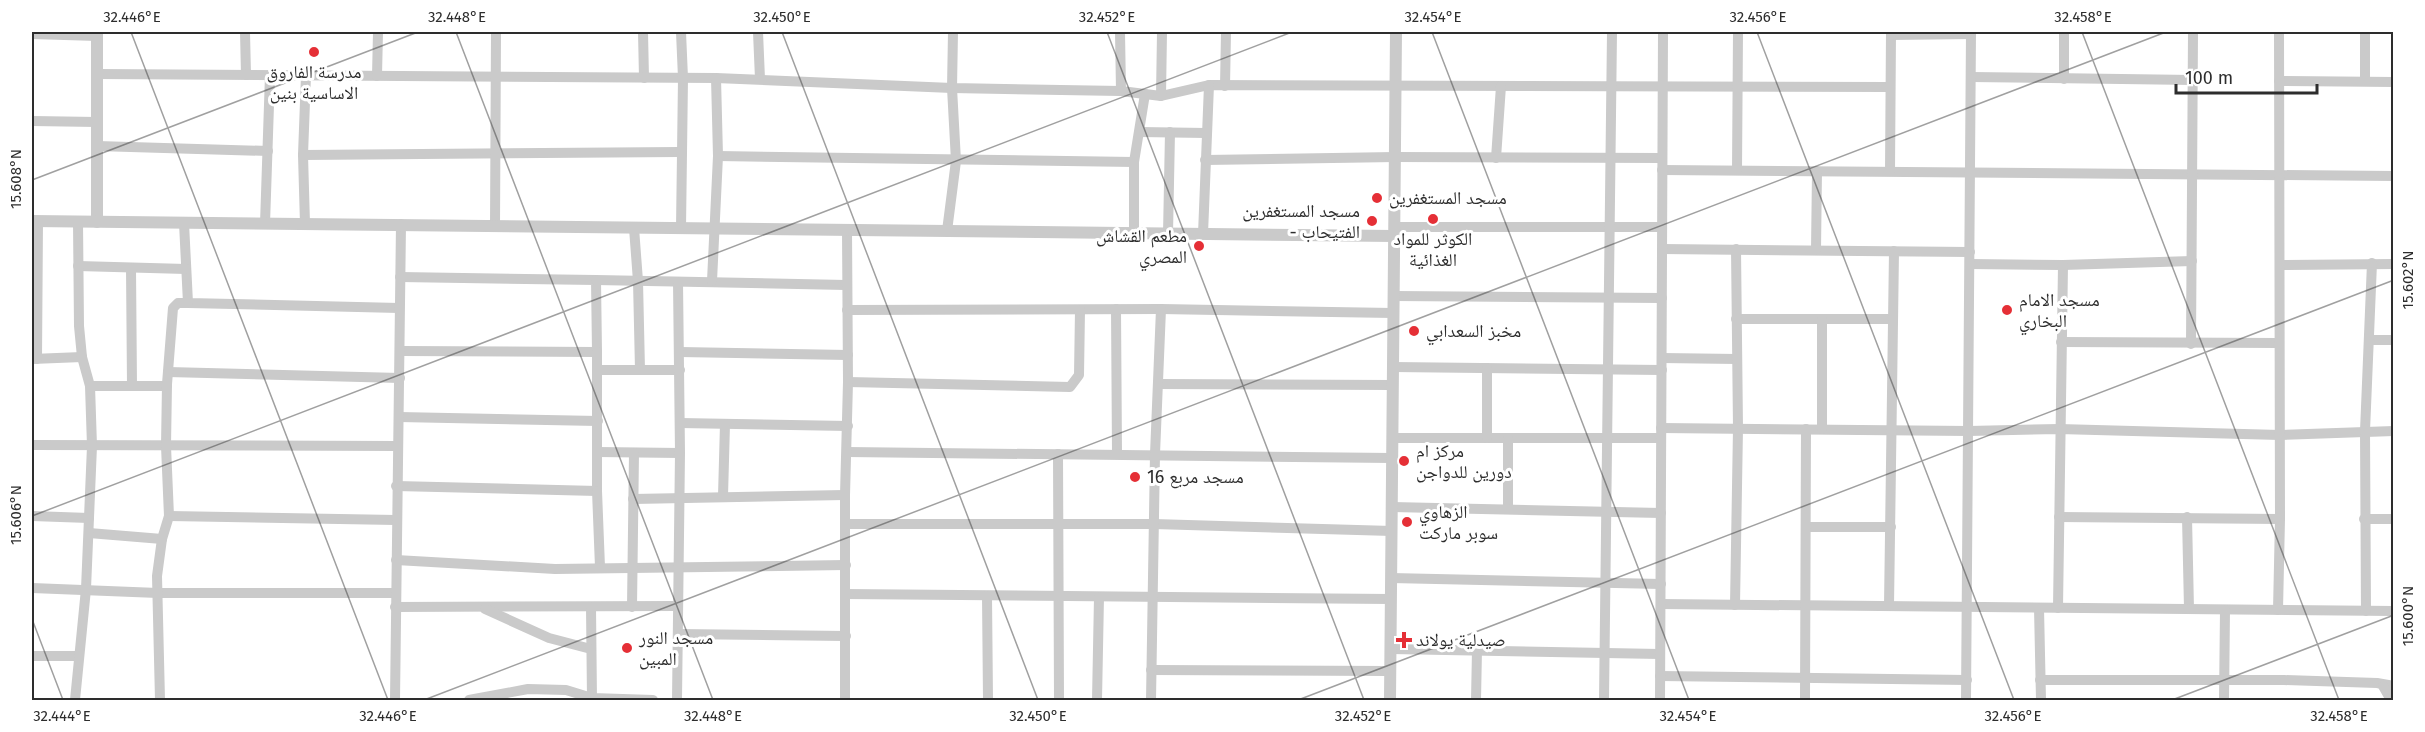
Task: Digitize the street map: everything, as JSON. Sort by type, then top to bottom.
[{"type":"street","points":[[245,32],[246,75]]},
{"type":"street","points":[[377,76],[378,32]]},
{"type":"street","points":[[495,226],[496,32]]},
{"type":"street","points":[[643,32],[644,78]]},
{"type":"street","points":[[681,32],[683,78],[680,152],[681,228]]},
{"type":"street","points":[[758,32],[760,80]]},
{"type":"street","points":[[947,231],[956,161],[952,88],[953,32]]},
{"type":"street","points":[[1120,32],[1121,91]]},
{"type":"street","points":[[1161,96],[1162,32]]},
{"type":"street","points":[[1225,86],[1226,32]]},
{"type":"street","points":[[1390,700],[1396,32]]},
{"type":"street","points":[[1604,700],[1612,32]]},
{"type":"street","points":[[1660,700],[1663,32]]},
{"type":"street","points":[[1737,170],[1738,32]]},
{"type":"street","points":[[2064,32],[2064,79]]},
{"type":"street","points":[[2191,344],[2193,32]]},
{"type":"street","points":[[2278,610],[2280,519],[2279,32]]},
{"type":"street","points":[[2365,32],[2366,81]]},
{"type":"street","points":[[1890,171],[1891,33],[1971,33],[1966,700]]},
{"type":"street","points":[[32,34],[97,34],[97,222]]},
{"type":"street","points":[[98,74],[716,78],[952,88],[1121,91],[1161,96],[1209,86],[1890,87]]},
{"type":"street","points":[[265,224],[270,75]]},
{"type":"street","points":[[305,224],[303,155],[306,75]]},
{"type":"street","points":[[1971,77],[2193,80]]},
{"type":"street","points":[[712,281],[718,156],[716,78]]},
{"type":"street","points":[[2279,81],[2394,82]]},
{"type":"street","points":[[1203,234],[1209,86]]},
{"type":"street","points":[[1496,158],[1501,86]]},
{"type":"street","points":[[1134,233],[1134,162],[1145,94]]},
{"type":"street","points":[[32,121],[97,122]]},
{"type":"street","points":[[1140,132],[1206,133]]},
{"type":"street","points":[[1168,234],[1170,132]]},
{"type":"street","points":[[97,146],[268,151]]},
{"type":"street","points":[[303,155],[680,152]]},
{"type":"street","points":[[718,156],[1134,162]]},
{"type":"street","points":[[1205,160],[1395,157],[1611,158],[1737,170],[2394,176]]},
{"type":"street","points":[[1816,250],[1817,171]]},
{"type":"street","points":[[82,357],[34,359],[35,221],[1168,234],[1662,226]]},
{"type":"street","points":[[75,700],[86,589],[92,446],[90,386],[82,357],[79,326],[78,222]]},
{"type":"street","points":[[184,223],[188,303]]},
{"type":"street","points":[[395,700],[401,224]]},
{"type":"street","points":[[634,228],[640,370]]},
{"type":"street","points":[[845,700],[845,495],[848,426],[847,230]]},
{"type":"street","points":[[1662,249],[1970,252]]},
{"type":"street","points":[[1735,605],[1738,428],[1736,249]]},
{"type":"street","points":[[1889,606],[1892,527],[1894,251]]},
{"type":"street","points":[[1970,264],[2192,261]]},
{"type":"street","points":[[2366,611],[2365,431],[2372,263]]},
{"type":"street","points":[[2058,608],[2063,264]]},
{"type":"street","points":[[2280,265],[2394,264]]},
{"type":"street","points":[[78,267],[186,269]]},
{"type":"street","points":[[130,268],[132,387]]},
{"type":"street","points":[[400,277],[846,285]]},
{"type":"street","points":[[597,280],[597,491],[600,567]]},
{"type":"street","points":[[677,700],[680,453],[678,282]]},
{"type":"street","points":[[1394,296],[1662,298]]},
{"type":"street","points":[[160,700],[158,564],[169,516],[166,446],[167,386],[173,308],[178,303],[188,303],[399,308]]},
{"type":"street","points":[[1116,309],[1117,454]]},
{"type":"street","points":[[847,310],[1161,309],[1394,313]]},
{"type":"street","points":[[1151,700],[1155,454],[1161,309]]},
{"type":"street","points":[[848,382],[1070,387],[1079,375],[1080,310]]},
{"type":"street","points":[[1736,318],[1893,319]]},
{"type":"street","points":[[1822,319],[1822,429]]},
{"type":"street","points":[[2369,340],[2394,340]]},
{"type":"street","points":[[2061,342],[2279,343]]},
{"type":"street","points":[[401,351],[597,352]]},
{"type":"street","points":[[680,352],[848,355]]},
{"type":"street","points":[[1662,358],[1737,359]]},
{"type":"street","points":[[1393,367],[1662,369]]},
{"type":"street","points":[[1487,368],[1487,438]]},
{"type":"street","points":[[598,370],[680,370]]},
{"type":"street","points":[[168,372],[399,378]]},
{"type":"street","points":[[1158,384],[1393,385]]},
{"type":"street","points":[[90,386],[167,386]]},
{"type":"street","points":[[399,417],[598,421]]},
{"type":"street","points":[[680,423],[848,426]]},
{"type":"street","points":[[723,496],[725,424]]},
{"type":"street","points":[[1392,438],[1608,438],[1738,428],[1969,431],[2059,429],[2280,435],[2394,431]]},
{"type":"street","points":[[1805,700],[1806,429]]},
{"type":"street","points":[[1508,438],[1508,509]]},
{"type":"street","points":[[32,445],[397,446]]},
{"type":"street","points":[[598,452],[680,453]]},
{"type":"street","points":[[847,452],[1392,458]]},
{"type":"street","points":[[632,607],[634,453]]},
{"type":"street","points":[[1058,454],[1059,700]]},
{"type":"street","points":[[396,486],[597,491]]},
{"type":"street","points":[[633,499],[845,495]]},
{"type":"street","points":[[1392,507],[1661,513]]},
{"type":"street","points":[[32,516],[89,518]]},
{"type":"street","points":[[169,516],[396,520]]},
{"type":"street","points":[[2059,517],[2280,519]]},
{"type":"street","points":[[2187,517],[2189,609]]},
{"type":"street","points":[[2364,519],[2394,519]]},
{"type":"street","points":[[846,524],[1154,524],[1392,531]]},
{"type":"street","points":[[1806,527],[1892,527]]},
{"type":"street","points":[[89,533],[162,539]]},
{"type":"street","points":[[396,560],[555,569],[846,565]]},
{"type":"street","points":[[1391,578],[1661,584]]},
{"type":"street","points":[[32,588],[158,593],[395,593]]},
{"type":"street","points":[[845,594],[1391,599]]},
{"type":"street","points":[[987,596],[988,700]]},
{"type":"street","points":[[1097,700],[1099,597]]},
{"type":"street","points":[[1661,604],[2394,611]]},
{"type":"street","points":[[395,607],[678,606]]},
{"type":"street","points":[[480,607],[549,638],[591,649]]},
{"type":"street","points":[[591,607],[592,699]]},
{"type":"street","points":[[2039,608],[2041,700]]},
{"type":"street","points":[[2224,700],[2226,610]]},
{"type":"street","points":[[678,634],[846,636]]},
{"type":"street","points":[[1390,649],[1660,654]]},
{"type":"street","points":[[1476,700],[1477,650]]},
{"type":"street","points":[[32,656],[80,656]]},
{"type":"street","points":[[1152,670],[1390,671]]},
{"type":"street","points":[[1660,676],[1966,680]]},
{"type":"street","points":[[2040,680],[2377,683],[2388,686],[2391,700]]},
{"type":"street","points":[[469,700],[502,697],[528,689],[566,690],[592,699],[653,700]]},
{"type":"place","name":"مدرسة الفاروق الاساسية بنين","points":[[314,52]]},
{"type":"place","name":"مسجد المستغفرين","points":[[1377,198]]},
{"type":"place","name":"الكوثر للمواد الغذائية","points":[[1433,219]]},
{"type":"place","name":"مسجد المستغفرين - الفتيحاب","points":[[1372,221]]},
{"type":"place","name":"مطعم القشاش المصري","points":[[1199,246]]},
{"type":"place","name":"مسجد الامام البخاري","points":[[2007,310]]},
{"type":"place","name":"مخبز السعدابي","points":[[1414,331]]},
{"type":"place","name":"مركز ام دورين للدواجن","points":[[1404,461]]},
{"type":"place","name":"مسجد مربع 16","points":[[1135,477]]},
{"type":"place","name":"الزهاوي سوبر ماركت","points":[[1407,522]]},
{"type":"place","name":"صيدلية يولاند","points":[[1404,640]]},
{"type":"place","name":"مسجد النور المبين","points":[[627,648]]}]
